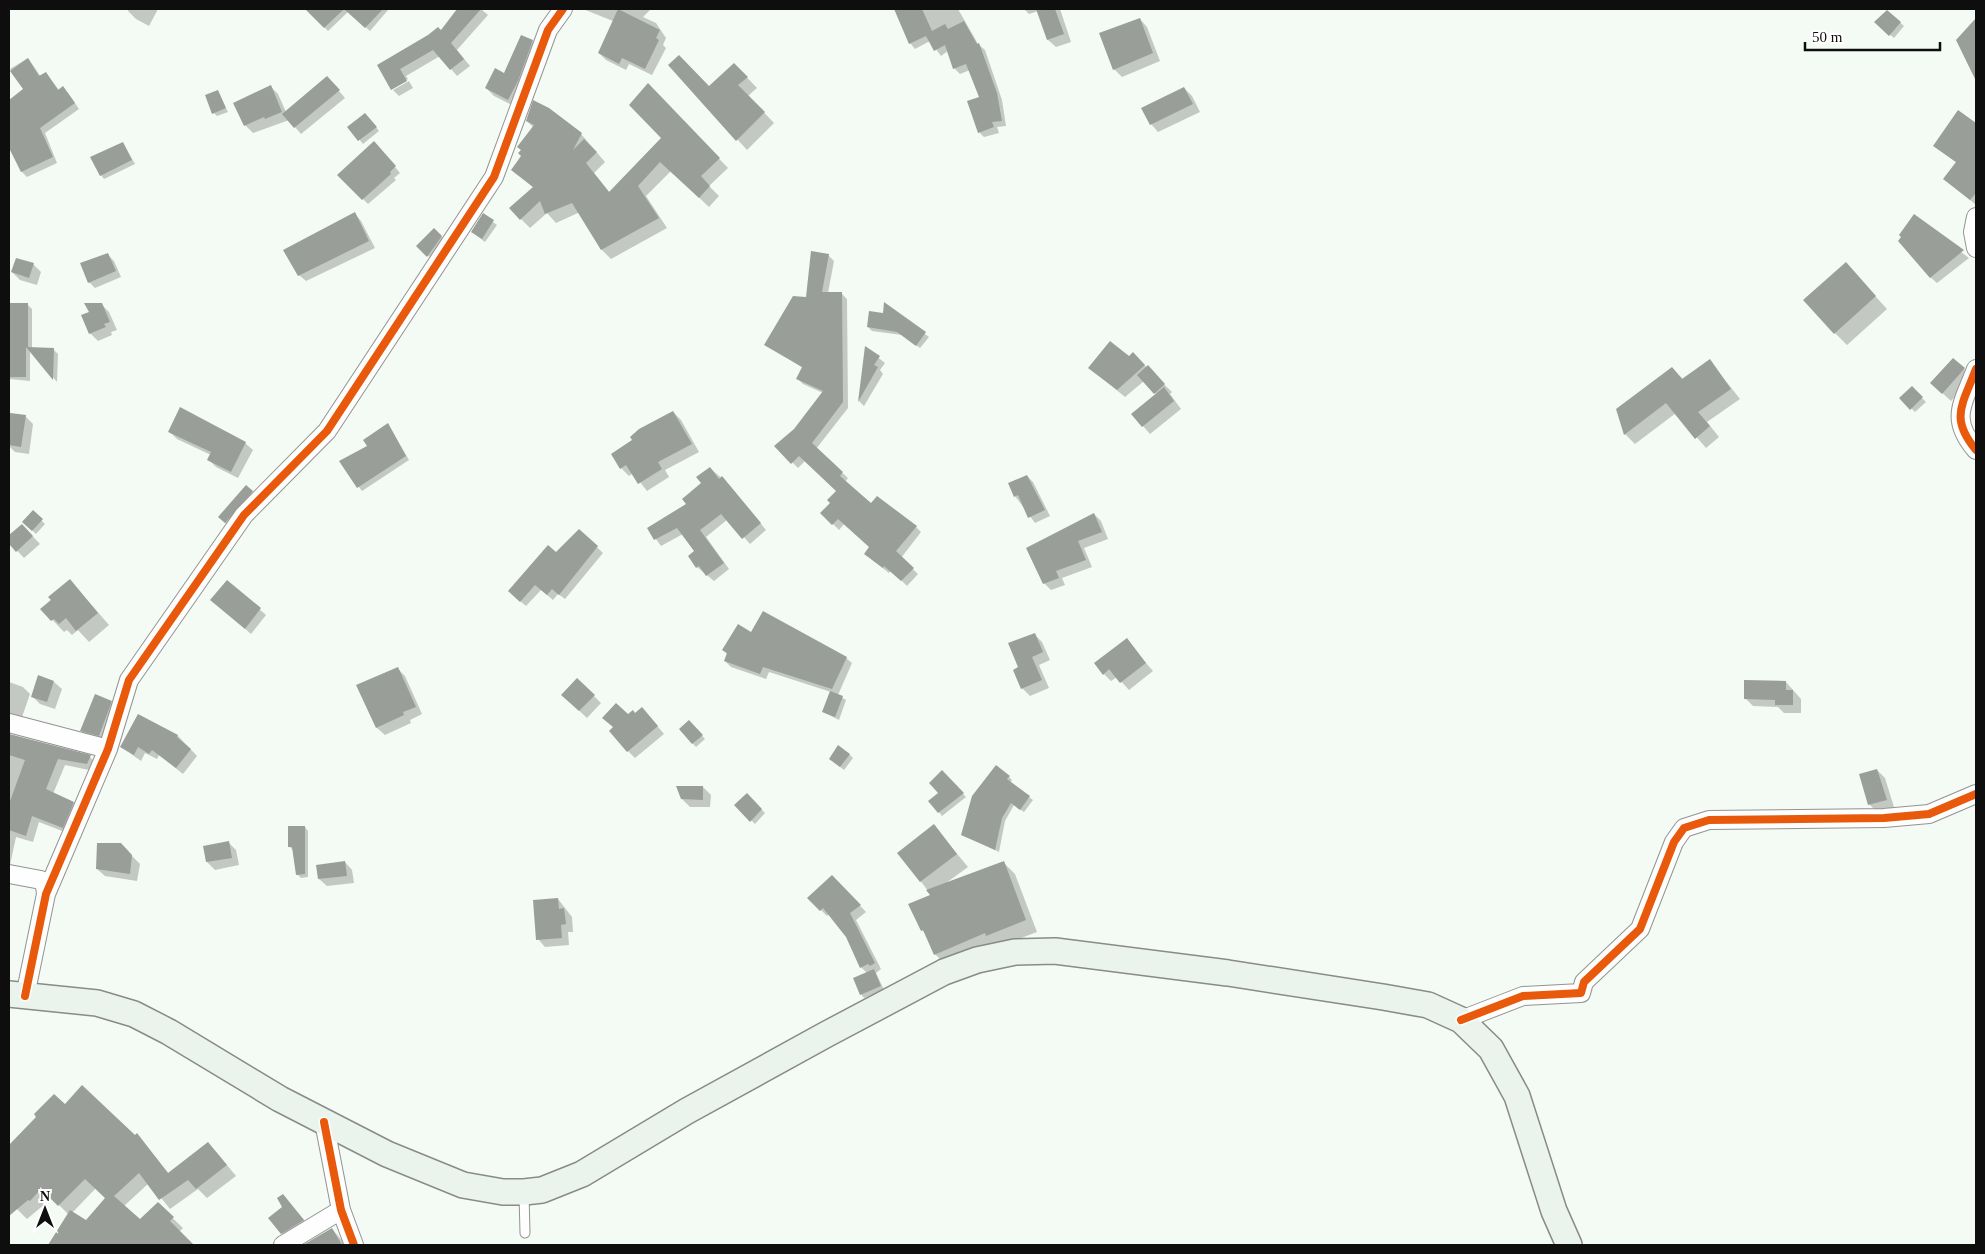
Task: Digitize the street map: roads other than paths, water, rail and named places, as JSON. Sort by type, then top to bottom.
[{"type":"main road","points":[[17,995],[97,1003],[134,1014],[169,1032],[280,1099],[405,1163],[463,1185],[503,1192],[542,1190],[582,1174],[687,1111],[944,972],[977,960],[1015,952],[1055,951],[1228,973],[1428,1005],[1461,1020],[1492,1049],[1517,1096],[1554,1211],[1570,1245]]},
{"type":"street","points":[[17,995],[30,968],[46,894],[108,749],[129,680],[244,515],[327,431],[494,177],[548,30],[563,9]]},
{"type":"street","points":[[1976,217],[1974,232],[1976,248]]},
{"type":"street","points":[[1976,369],[1959,415],[1965,438],[1976,450]]},
{"type":"street","points":[[9,723],[108,749]]},
{"type":"street","points":[[1461,1020],[1523,996],[1581,993],[1584,982],[1640,929],[1674,842],[1684,828],[1709,820],[1884,818],[1928,814],[1976,794]]},
{"type":"street","points":[[9,874],[41,880],[46,886],[46,894]]},
{"type":"street","points":[[324,1122],[341,1210],[354,1245]]},
{"type":"street","points":[[282,1245],[341,1210]]},
{"type":"lane","points":[[524,1192],[525,1233]]}]
